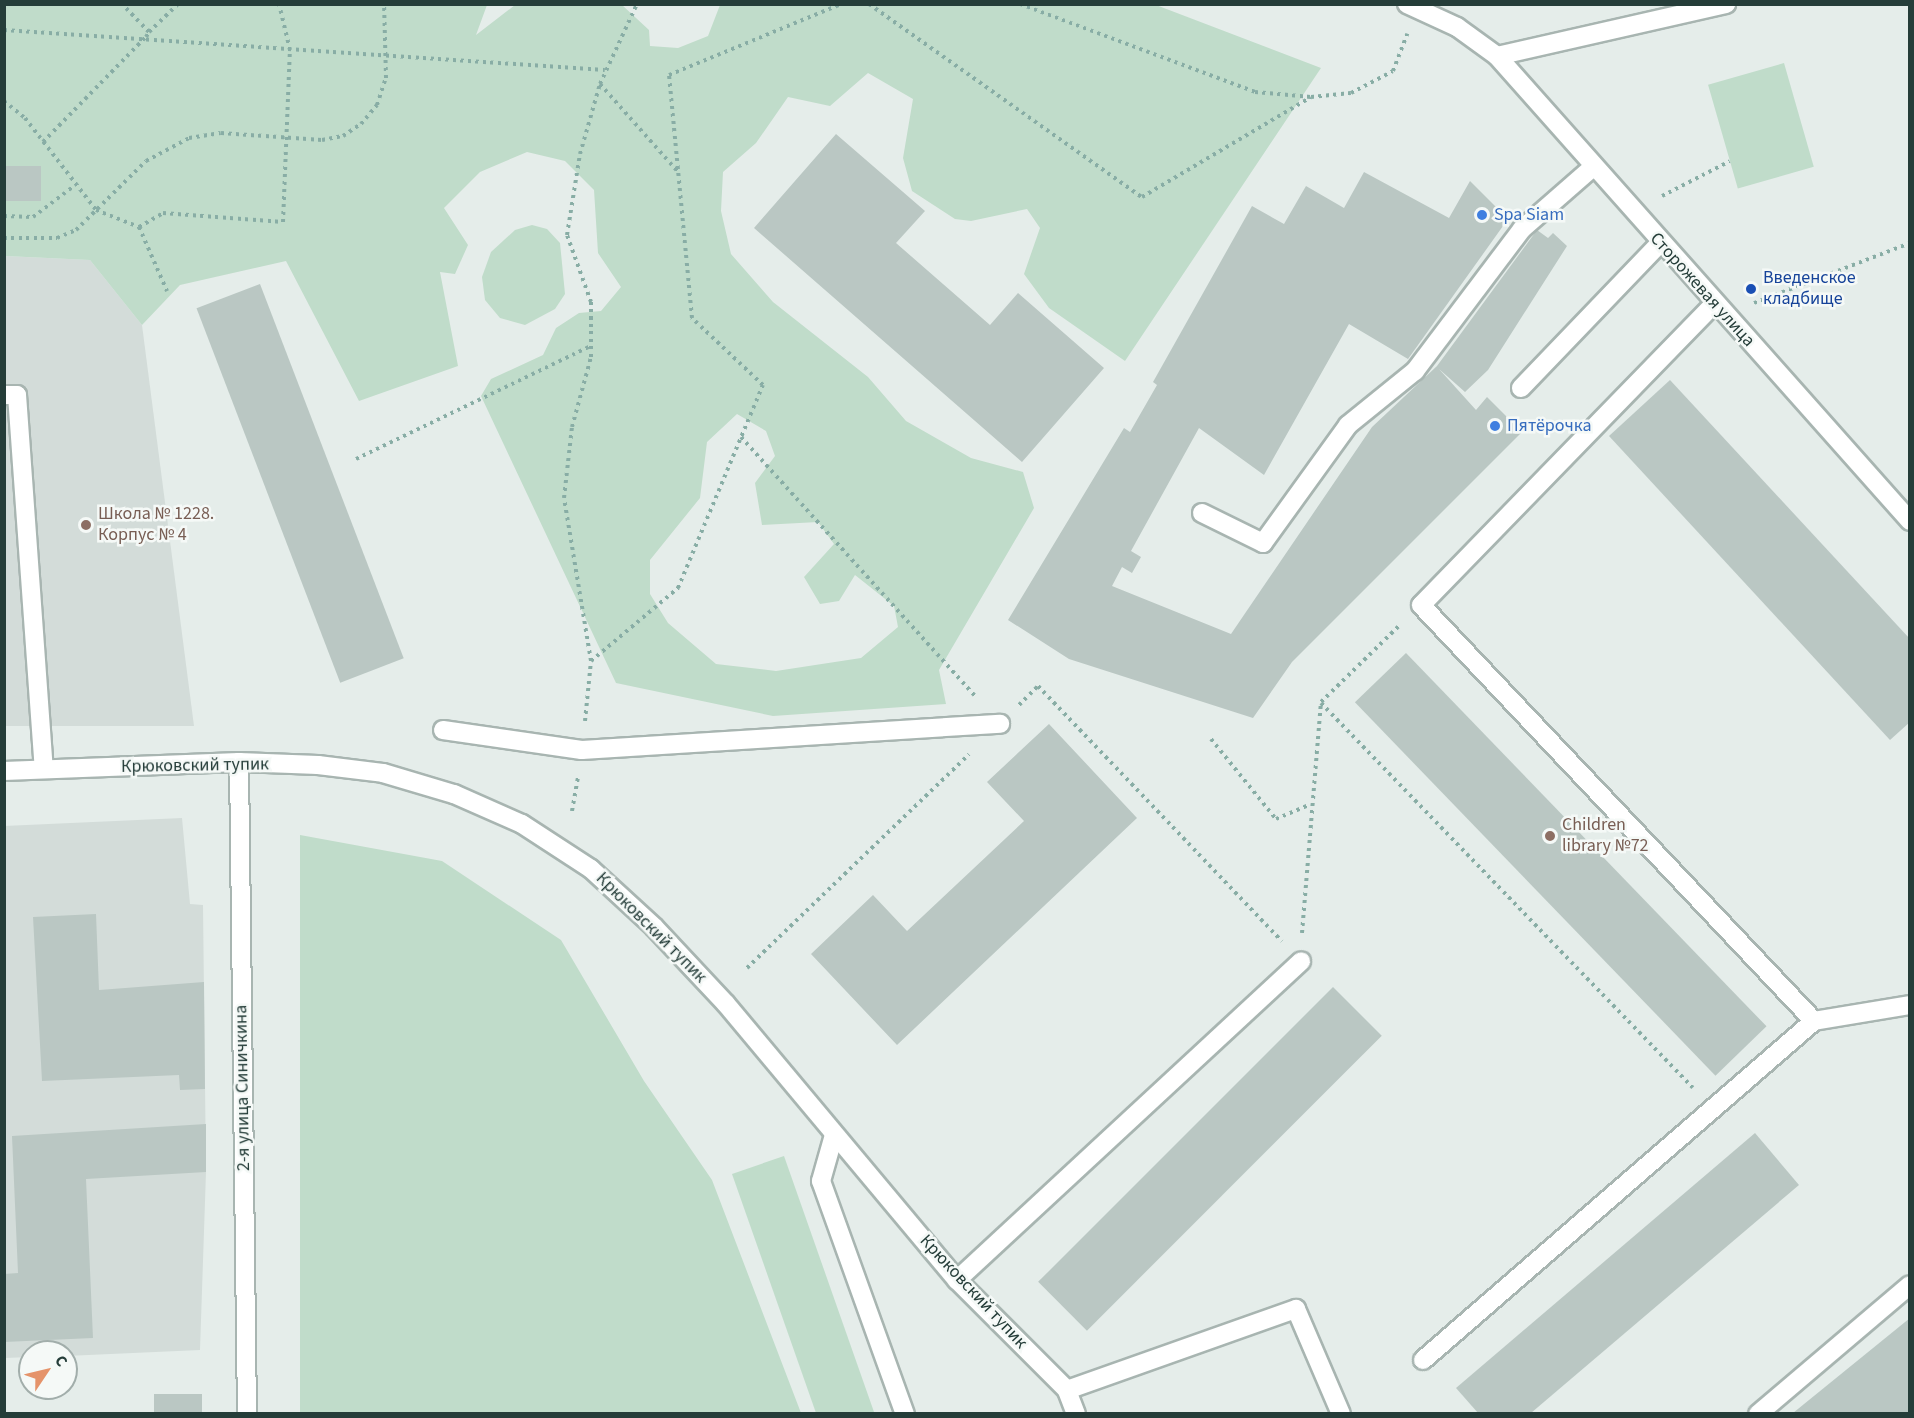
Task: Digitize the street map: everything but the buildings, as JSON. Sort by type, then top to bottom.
[{"type":"street","points":[[1497,56],[1726,4]]},
{"type":"street","name":"Сторожевая улица","points":[[1412,7],[1457,27],[1497,56],[1714,304],[1910,521]]},
{"type":"street","points":[[1202,513],[1263,543],[1348,425],[1415,371],[1522,229],[1593,167]]},
{"type":"street","points":[[1521,388],[1660,243]]},
{"type":"street","points":[[1714,304],[1421,605],[1814,1021]]},
{"type":"street","points":[[4,395],[17,395],[44,769]]},
{"type":"street","points":[[442,730],[582,750],[1000,724]]},
{"type":"street","name":"Крюковский тупик","points":[[4,771],[239,762],[383,773],[454,794],[522,824],[591,869],[654,927],[726,1004],[957,1280],[1067,1390]]},
{"type":"street","name":"2-я улица Синичкина","points":[[239,762],[246,1413]]},
{"type":"street","points":[[957,1280],[1301,961]]},
{"type":"street","points":[[1423,1360],[1814,1021],[1910,1005]]},
{"type":"street","points":[[834,1135],[821,1181],[904,1413]]},
{"type":"street","points":[[1758,1413],[1910,1285]]},
{"type":"street","points":[[1076,1413],[1067,1390],[1296,1309],[1341,1413]]},
{"type":"path","points":[[122,4],[148,34]]},
{"type":"path","points":[[43,142],[178,4]]},
{"type":"path","points":[[139,226],[164,213],[283,222],[290,50],[279,4]]},
{"type":"path","points":[[4,238],[57,238],[76,230],[146,161],[189,138],[221,133],[322,140],[342,136],[361,124],[377,105],[386,78],[384,4]]},
{"type":"path","points":[[572,811],[582,750],[591,661],[564,498],[572,427],[591,346],[591,302],[567,235],[580,154],[600,84],[637,4]]},
{"type":"path","points":[[591,661],[678,588],[763,385],[692,318],[669,75],[841,4]]},
{"type":"path","points":[[869,4],[1142,197],[1311,97]]},
{"type":"path","points":[[1020,4],[1255,92],[1311,97],[1351,93],[1393,70],[1412,7]]},
{"type":"path","points":[[4,30],[148,34],[385,58],[605,70]]},
{"type":"path","points":[[600,84],[678,172]]},
{"type":"path","points":[[4,101],[43,142],[74,186],[96,210],[139,226],[166,291]]},
{"type":"path","points":[[1662,196],[1730,161]]},
{"type":"path","points":[[4,216],[33,217],[74,186]]},
{"type":"path","points":[[1753,303],[1910,243]]},
{"type":"path","points":[[356,459],[591,346]]},
{"type":"path","points":[[741,437],[1000,724]]},
{"type":"path","points":[[1301,961],[1309,805],[1321,702],[1421,605]]},
{"type":"path","points":[[747,968],[1038,686],[1301,961]]},
{"type":"path","points":[[1321,702],[1713,1108]]},
{"type":"path","points":[[1211,739],[1276,819],[1309,805]]},
{"type":"shaded area","name":"Школа № 1228. Корпус № 4","points":[[4,256],[90,260],[142,325],[194,726],[5,726]]},
{"type":"shaded area","points":[[182,818],[190,904],[203,905],[206,1172],[200,1350],[78,1355],[78,1340],[18,1340],[18,1357],[5,1358],[4,826]]},
{"type":"green space","points":[[4,5],[487,5],[476,35],[515,5],[622,5],[649,30],[650,46],[678,48],[708,36],[720,5],[1156,5],[1321,68],[1125,361],[1049,308],[1024,274],[1040,228],[1027,209],[971,221],[955,219],[912,191],[903,158],[913,99],[868,73],[830,106],[788,97],[756,143],[723,172],[721,211],[731,254],[773,302],[868,377],[906,421],[971,458],[1023,472],[1034,508],[939,670],[946,704],[773,716],[616,683],[481,396],[491,379],[543,355],[556,328],[579,313],[601,311],[621,287],[598,253],[594,190],[565,161],[527,152],[480,172],[444,208],[468,245],[455,274],[440,272],[458,366],[359,401],[286,261],[180,285],[142,325],[90,260],[5,256]],"holes":[[[737,414],[766,431],[775,456],[755,483],[762,525],[818,522],[834,544],[804,577],[820,604],[839,601],[855,575],[894,606],[898,627],[861,658],[776,671],[716,664],[668,623],[650,594],[650,560],[700,498],[707,442]]]},
{"type":"green space","points":[[1784,63],[1814,167],[1738,189],[1708,85]]},
{"type":"green space","points":[[532,225],[547,229],[560,243],[565,294],[555,309],[525,325],[500,318],[485,300],[482,277],[491,252],[515,230]]},
{"type":"green space","points":[[300,835],[442,861],[561,940],[644,1081],[712,1180],[801,1413],[300,1413]]},
{"type":"green space","points":[[784,1156],[874,1412],[816,1413],[732,1174]]},
{"type":"place","name":"Spa Siam","points":[[1482,215]]},
{"type":"place","name":"Введенское кладбище","points":[[1751,289]]},
{"type":"place","name":"Пятёрочка","points":[[1495,426]]},
{"type":"place","name":"Школа № 1228. Корпус № 4","points":[[86,525]]},
{"type":"place","name":"Children library №72","points":[[1550,836]]}]
